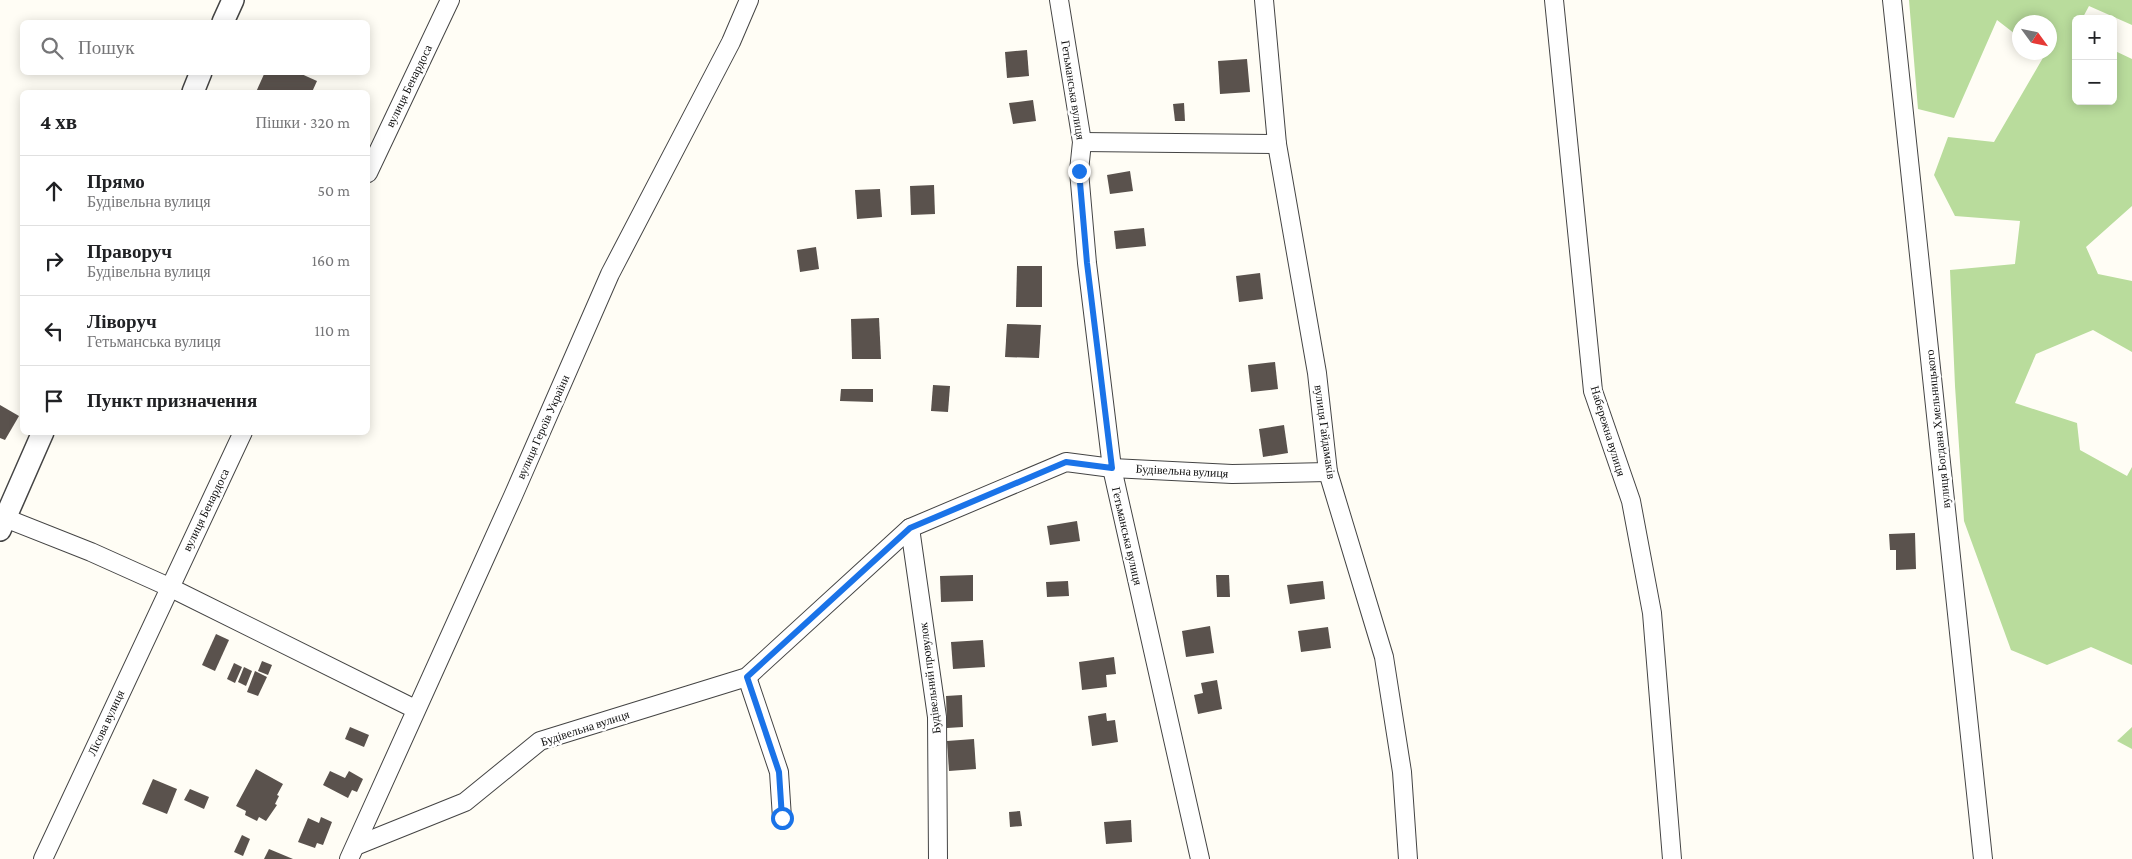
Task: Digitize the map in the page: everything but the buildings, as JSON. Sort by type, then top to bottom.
[{"type":"street","points":[[224,20],[233,0]]},
{"type":"street","name":"вулиця Бенардоса","points":[[370,168],[450,0]]},
{"type":"street","name":"вулиця Героїв України","points":[[354,852],[415,709],[513,496],[610,274],[731,42],[749,0]]},
{"type":"street","name":"Гетьманська вулиця","points":[[1059,0],[1082,142],[1079,171],[1087,263],[1112,468],[1200,859]]},
{"type":"street","name":"вулиця Гайдамаків","points":[[1264,0],[1277,144],[1317,373],[1328,472],[1384,657],[1402,772],[1408,859]]},
{"type":"street","name":"Набережна вулиця","points":[[1554,0],[1593,391],[1630,501],[1652,613],[1672,859]]},
{"type":"street","name":"вулиця Богдана Хмельницького","points":[[1892,0],[1983,859]]},
{"type":"street","points":[[194,90],[200,75]]},
{"type":"street","points":[[1082,142],[1277,144]]},
{"type":"street","points":[[42,435],[2,521],[91,552],[169,587],[415,709]]},
{"type":"street","name":"вулиця Бенардоса","points":[[169,587],[242,435]]},
{"type":"street","name":"Будівельна вулиця","points":[[354,852],[465,802],[540,740],[747,677],[910,528],[1066,462],[1112,468],[1232,474],[1328,472]]},
{"type":"street","name":"Будівельний провулок","points":[[910,528],[937,717],[938,859]]},
{"type":"street","name":"Лісова вулиця","points":[[43,859],[169,587]]},
{"type":"street","points":[[747,677],[779,772],[782,818]]},
{"type":"green space","points":[[1909,0],[2132,0],[2132,25],[2117,18],[2117,15],[2109,15],[2089,6],[2084,15],[2072,15],[2072,105],[2117,105],[2117,52],[2132,59],[2132,206],[2086,247],[2098,274],[2132,281],[2132,352],[2093,330],[2036,354],[2015,403],[2077,423],[2080,450],[2127,476],[2132,467],[2132,665],[2091,647],[2047,665],[2011,650],[1964,521],[1950,270],[2015,264],[2020,221],[1955,216],[1934,175],[1948,137],[1994,142],[2042,60],[2057,60],[2057,15],[2012,15],[2012,32],[1997,20],[1954,118],[1918,109]]},
{"type":"green space","points":[[2132,727],[2132,749],[2117,741]]},
{"type":"route","points":[[782,818],[779,772],[747,677],[910,528],[1066,462],[1112,468],[1087,263],[1079,171]]}]
